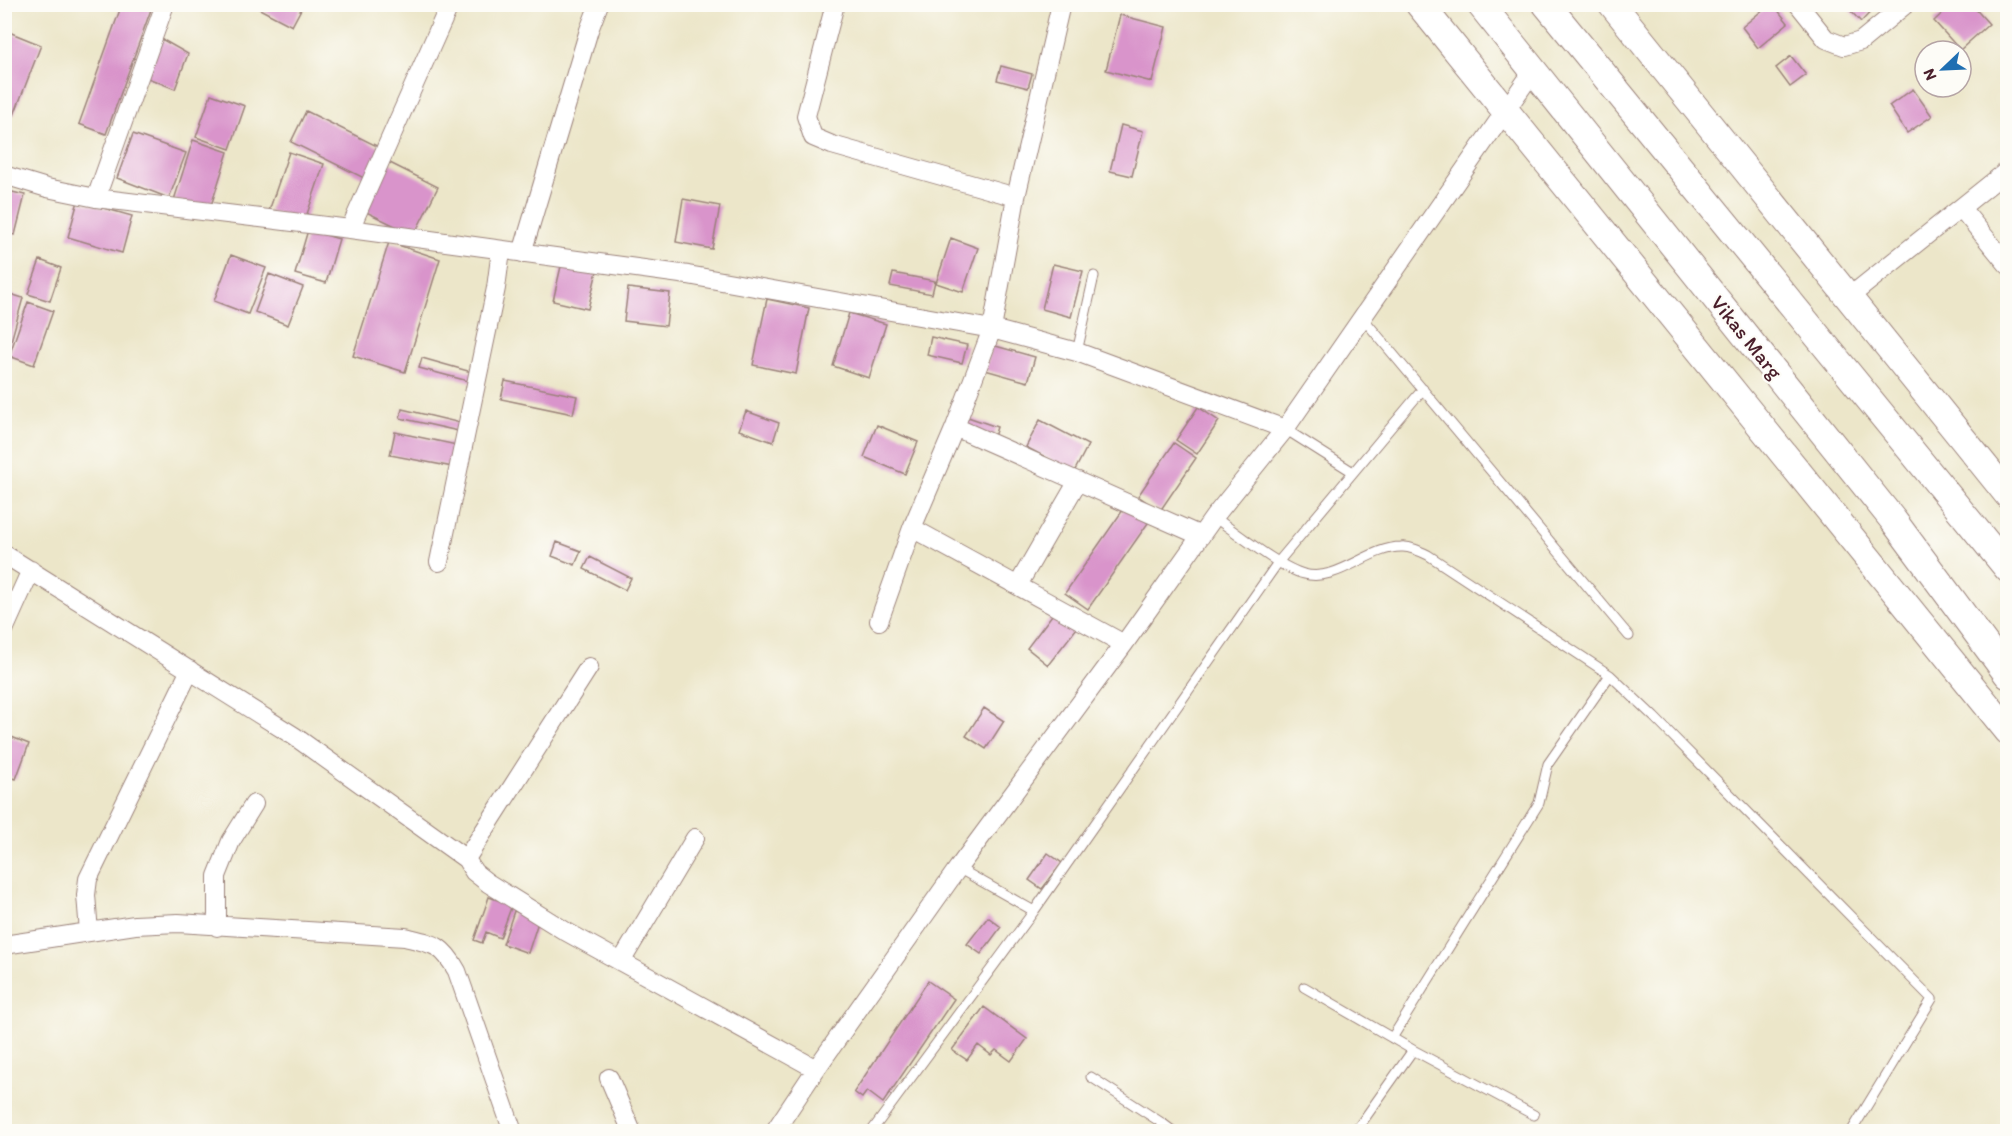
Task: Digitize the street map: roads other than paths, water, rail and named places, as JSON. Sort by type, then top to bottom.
[{"type":"main road","points":[[1419,4],[2007,731]]},
{"type":"main road","name":"Vikas Marg","points":[[1480,4],[1893,520],[2007,675]]},
{"type":"main road","points":[[1546,4],[2007,569]]},
{"type":"main road","points":[[1612,4],[2007,495]]},
{"type":"street","points":[[96,198],[165,4]]},
{"type":"street","points":[[350,229],[450,4]]},
{"type":"street","points":[[522,253],[589,30],[599,4]]},
{"type":"street","points":[[835,4],[806,116],[813,137],[832,145],[1016,197]]},
{"type":"street","points":[[879,621],[912,528],[955,427],[992,329],[1016,197],[1061,4]]},
{"type":"street","points":[[1798,4],[1826,39],[1844,46],[1862,41],[1906,4]]},
{"type":"street","points":[[774,1131],[958,868],[1124,644],[1214,517],[1285,429],[1533,71]]},
{"type":"street","points":[[1848,298],[2007,170]]},
{"type":"street","points":[[4,175],[47,188],[96,198],[350,229],[688,275],[992,329],[1077,352],[1285,429]]},
{"type":"street","points":[[1960,207],[2007,265]]},
{"type":"street","points":[[439,562],[496,288],[501,250]]},
{"type":"street","points":[[955,427],[1201,536]]},
{"type":"street","points":[[1018,585],[1078,482]]},
{"type":"street","points":[[912,528],[1124,644]]},
{"type":"street","points":[[4,554],[294,736],[466,860],[474,872],[488,883],[565,932],[816,1069]]},
{"type":"street","points":[[4,630],[31,570]]},
{"type":"street","points":[[466,860],[589,667]]},
{"type":"street","points":[[89,932],[86,896],[88,879],[190,670]]},
{"type":"street","points":[[217,927],[217,876],[231,841],[254,804]]},
{"type":"street","points":[[621,963],[695,838]]},
{"type":"street","points":[[4,945],[146,924],[178,923],[405,937],[435,945],[448,955],[457,971],[513,1131]]},
{"type":"street","points":[[609,1078],[632,1131]]},
{"type":"lane","points":[[1077,352],[1094,276]]},
{"type":"lane","points":[[1362,317],[1629,636]]},
{"type":"lane","points":[[871,1131],[1034,911],[1279,561],[1423,389]]},
{"type":"lane","points":[[1285,429],[1353,472]]},
{"type":"lane","points":[[1214,517],[1279,561],[1304,574],[1319,575],[1401,546],[1428,555],[1610,675],[1663,725],[1932,999],[1851,1131]]},
{"type":"lane","points":[[1392,1038],[1539,803],[1548,764],[1610,675]]},
{"type":"lane","points":[[958,868],[1034,911]]},
{"type":"lane","points":[[1304,987],[1413,1050],[1534,1115]]},
{"type":"lane","points":[[1354,1131],[1413,1050]]},
{"type":"lane","points":[[1091,1077],[1161,1127],[1174,1131]]}]
